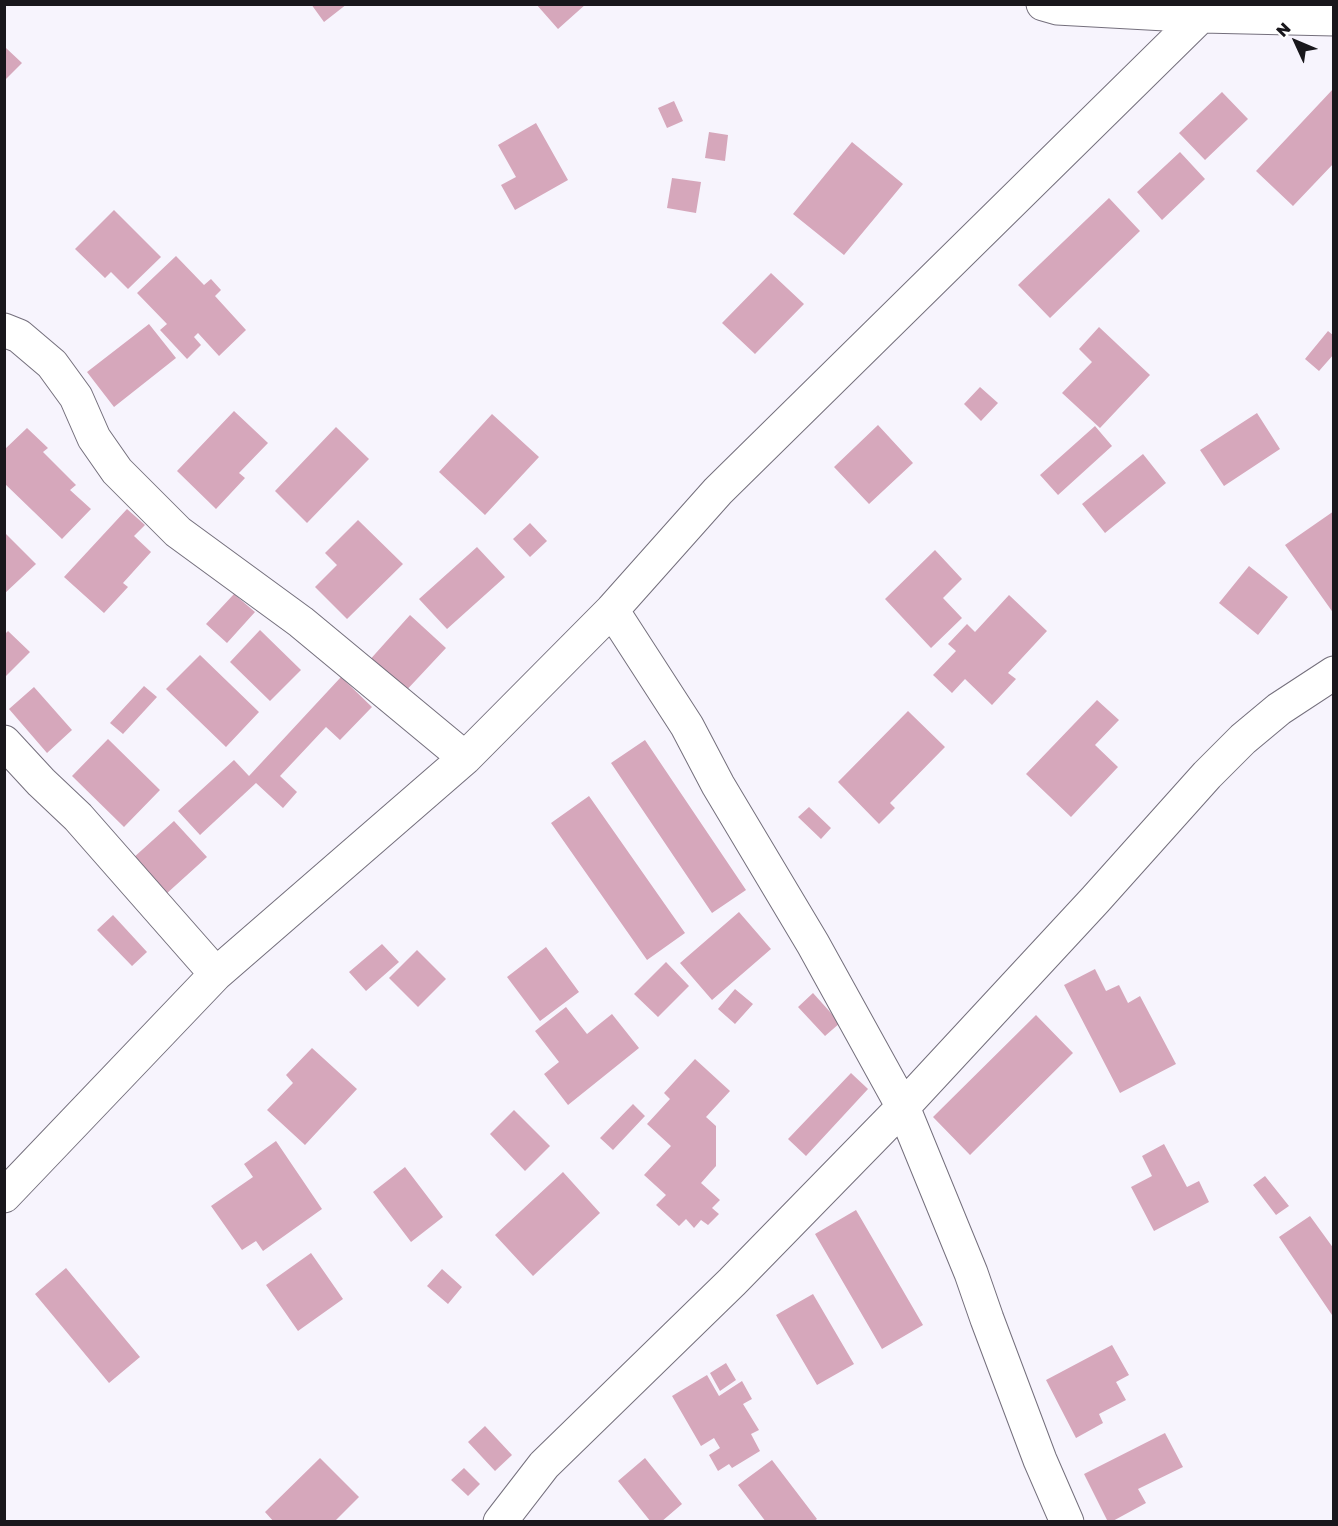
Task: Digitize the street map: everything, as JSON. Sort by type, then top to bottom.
[{"type":"street","points":[[1043,4],[1057,8],[1207,10],[1334,19]]},
{"type":"street","points":[[4,1196],[216,974],[465,758],[612,610],[718,491],[1207,10]]},
{"type":"street","points":[[4,330],[19,336],[51,364],[76,397],[94,438],[117,471],[178,532],[301,622],[465,758]]},
{"type":"street","points":[[612,610],[687,726],[718,785],[813,944],[903,1107],[971,1273],[1040,1460],[1066,1521]]},
{"type":"street","points":[[500,1521],[544,1464],[732,1282],[903,1107],[1243,739],[1279,710],[1334,673]]},
{"type":"street","points":[[4,742],[78,817],[216,974]]},
{"type":"building","points":[[311,4],[347,4],[324,22]]},
{"type":"building","points":[[536,4],[586,4],[558,29]]},
{"type":"building","points":[[6,48],[22,63],[4,81],[4,49]]},
{"type":"building","points":[[1334,88],[1334,163],[1293,206],[1256,171]]},
{"type":"building","points":[[1222,92],[1248,119],[1205,160],[1179,133]]},
{"type":"building","points":[[674,101],[683,121],[667,128],[658,108]]},
{"type":"building","points":[[536,123],[568,180],[515,210],[501,185],[516,177],[498,145]]},
{"type":"building","points":[[709,132],[728,135],[725,161],[705,158]]},
{"type":"building","points":[[852,142],[903,184],[844,255],[793,214]]},
{"type":"building","points":[[1180,152],[1205,179],[1162,220],[1137,192]]},
{"type":"building","points":[[672,178],[701,182],[696,213],[667,208]]},
{"type":"building","points":[[1109,198],[1140,231],[1050,318],[1018,285]]},
{"type":"building","points":[[114,210],[161,257],[128,289],[111,272],[105,278],[75,249]]},
{"type":"building","points":[[176,256],[204,285],[211,279],[221,290],[215,296],[246,330],[219,356],[198,333],[194,337],[201,345],[187,359],[160,330],[167,324],[137,293]]},
{"type":"building","points":[[771,273],[804,304],[755,354],[722,323]]},
{"type":"building","points":[[149,324],[176,358],[114,407],[87,372]]},
{"type":"building","points":[[1099,327],[1150,375],[1100,428],[1062,393],[1092,362],[1079,349]]},
{"type":"building","points":[[1328,331],[1334,336],[1334,354],[1319,371],[1305,359]]},
{"type":"building","points":[[980,387],[998,403],[981,421],[964,404]]},
{"type":"building","points":[[234,411],[268,443],[239,473],[245,478],[216,509],[177,471]]},
{"type":"building","points":[[1257,413],[1280,449],[1224,486],[1200,450]]},
{"type":"building","points":[[492,414],[539,457],[485,515],[439,472]]},
{"type":"building","points":[[878,425],[913,463],[869,504],[834,467]]},
{"type":"building","points":[[1095,426],[1112,446],[1058,495],[1040,475]]},
{"type":"building","points":[[336,427],[369,459],[307,523],[275,491]]},
{"type":"building","points":[[27,428],[48,448],[43,452],[76,485],[70,490],[91,509],[62,539],[4,483],[4,450]]},
{"type":"building","points":[[1143,454],[1166,483],[1105,533],[1082,504]]},
{"type":"building","points":[[127,509],[145,525],[134,536],[151,552],[123,583],[128,587],[104,613],[64,577]]},
{"type":"building","points":[[1334,511],[1334,555],[1332,556],[1334,559],[1334,614],[1285,545]]},
{"type":"building","points":[[358,520],[403,564],[347,619],[315,587],[337,565],[325,553]]},
{"type":"building","points":[[530,523],[547,541],[530,557],[513,539]]},
{"type":"building","points":[[4,532],[36,564],[4,594]]},
{"type":"building","points":[[477,547],[505,577],[447,629],[419,599]]},
{"type":"building","points":[[935,550],[962,579],[943,598],[962,618],[931,648],[885,599]]},
{"type":"building","points":[[1249,566],[1288,597],[1258,635],[1219,603]]},
{"type":"building","points":[[234,594],[255,612],[227,643],[206,624]]},
{"type":"building","points":[[1009,595],[1047,631],[1008,673],[1016,679],[992,705],[965,679],[952,693],[933,675],[956,651],[948,644],[967,624],[975,632]]},
{"type":"building","points":[[410,615],[446,648],[402,695],[367,663]]},
{"type":"building","points":[[260,630],[301,670],[270,701],[230,662]]},
{"type":"building","points":[[8,631],[30,652],[4,678],[4,635]]},
{"type":"building","points":[[200,655],[259,712],[226,747],[166,689]]},
{"type":"building","points":[[341,677],[372,707],[340,740],[326,727],[280,776],[297,792],[283,808],[256,783],[200,835],[178,811],[234,760],[249,776]]},
{"type":"building","points":[[144,686],[157,697],[123,734],[110,723]]},
{"type":"building","points":[[34,687],[72,730],[47,753],[9,709]]},
{"type":"building","points":[[1097,700],[1119,720],[1095,745],[1118,767],[1071,817],[1026,774]]},
{"type":"building","points":[[908,711],[945,747],[890,803],[895,808],[879,824],[838,782]]},
{"type":"building","points":[[108,739],[160,790],[124,827],[72,776]]},
{"type":"building","points":[[645,740],[746,890],[712,913],[611,763]]},
{"type":"building","points":[[589,796],[685,933],[647,960],[551,823]]},
{"type":"building","points":[[809,807],[831,828],[821,839],[798,817]]},
{"type":"building","points":[[174,821],[207,857],[165,895],[132,859]]},
{"type":"building","points":[[739,912],[771,949],[712,1000],[680,963]]},
{"type":"building","points":[[113,915],[147,952],[132,966],[97,930]]},
{"type":"building","points":[[382,944],[399,962],[366,991],[349,972]]},
{"type":"building","points":[[546,947],[579,992],[540,1021],[507,977]]},
{"type":"building","points":[[417,950],[446,979],[418,1007],[389,978]]},
{"type":"building","points":[[666,962],[689,986],[658,1017],[634,994]]},
{"type":"building","points":[[1095,969],[1106,991],[1119,985],[1128,1003],[1140,996],[1176,1064],[1120,1093],[1064,985]]},
{"type":"building","points":[[735,989],[753,1004],[735,1024],[718,1009]]},
{"type":"building","points":[[813,993],[840,1023],[825,1036],[798,1007]]},
{"type":"building","points":[[566,1007],[587,1034],[612,1014],[639,1048],[568,1105],[544,1074],[559,1062],[535,1031]]},
{"type":"building","points":[[1036,1015],[1073,1053],[970,1155],[933,1117]]},
{"type":"building","points":[[312,1048],[357,1089],[305,1145],[267,1110],[293,1083],[286,1075]]},
{"type":"building","points":[[695,1059],[730,1091],[706,1117],[716,1126],[716,1166],[701,1183],[720,1200],[712,1208],[719,1214],[708,1225],[701,1220],[694,1228],[686,1219],[679,1226],[656,1205],[666,1195],[644,1175],[671,1146],[647,1124],[670,1099],[664,1093]]},
{"type":"building","points":[[851,1073],[868,1089],[806,1156],[788,1139]]},
{"type":"building","points":[[633,1104],[645,1116],[613,1150],[600,1138]]},
{"type":"building","points":[[514,1110],[550,1146],[525,1171],[490,1134]]},
{"type":"building","points":[[276,1141],[322,1209],[263,1251],[256,1241],[242,1250],[211,1206],[253,1177],[244,1164]]},
{"type":"building","points":[[1164,1144],[1187,1187],[1199,1181],[1209,1202],[1154,1231],[1131,1187],[1152,1176],[1142,1156]]},
{"type":"building","points":[[405,1167],[443,1217],[411,1242],[373,1192]]},
{"type":"building","points":[[563,1172],[600,1213],[533,1276],[495,1235]]},
{"type":"building","points":[[1265,1176],[1289,1206],[1276,1215],[1253,1185]]},
{"type":"building","points":[[856,1210],[923,1325],[882,1349],[815,1234]]},
{"type":"building","points":[[1310,1216],[1334,1249],[1334,1314],[1332,1315],[1279,1237]]},
{"type":"building","points":[[311,1253],[343,1299],[298,1331],[266,1285]]},
{"type":"building","points":[[66,1268],[140,1357],[109,1383],[35,1294]]},
{"type":"building","points":[[442,1269],[462,1287],[448,1304],[427,1286]]},
{"type":"building","points":[[813,1294],[854,1364],[817,1385],[776,1315]]},
{"type":"building","points":[[1112,1345],[1129,1375],[1116,1382],[1126,1400],[1099,1414],[1103,1423],[1076,1438],[1046,1380]]},
{"type":"building","points":[[726,1363],[736,1380],[720,1391],[710,1373]]},
{"type":"building","points":[[707,1375],[719,1396],[742,1381],[752,1399],[743,1404],[759,1430],[751,1434],[760,1451],[732,1468],[729,1464],[718,1471],[709,1455],[720,1448],[714,1438],[701,1446],[672,1396]]},
{"type":"building","points":[[485,1426],[512,1455],[495,1471],[468,1442]]},
{"type":"building","points":[[1165,1433],[1183,1467],[1138,1489],[1146,1503],[1108,1522],[1084,1474]]},
{"type":"building","points":[[320,1458],[359,1497],[334,1522],[274,1522],[265,1512]]},
{"type":"building","points":[[645,1458],[682,1504],[661,1522],[651,1522],[618,1481]]},
{"type":"building","points":[[772,1460],[817,1519],[813,1522],[766,1522],[738,1485]]},
{"type":"building","points":[[464,1468],[480,1484],[468,1496],[451,1480]]}]
